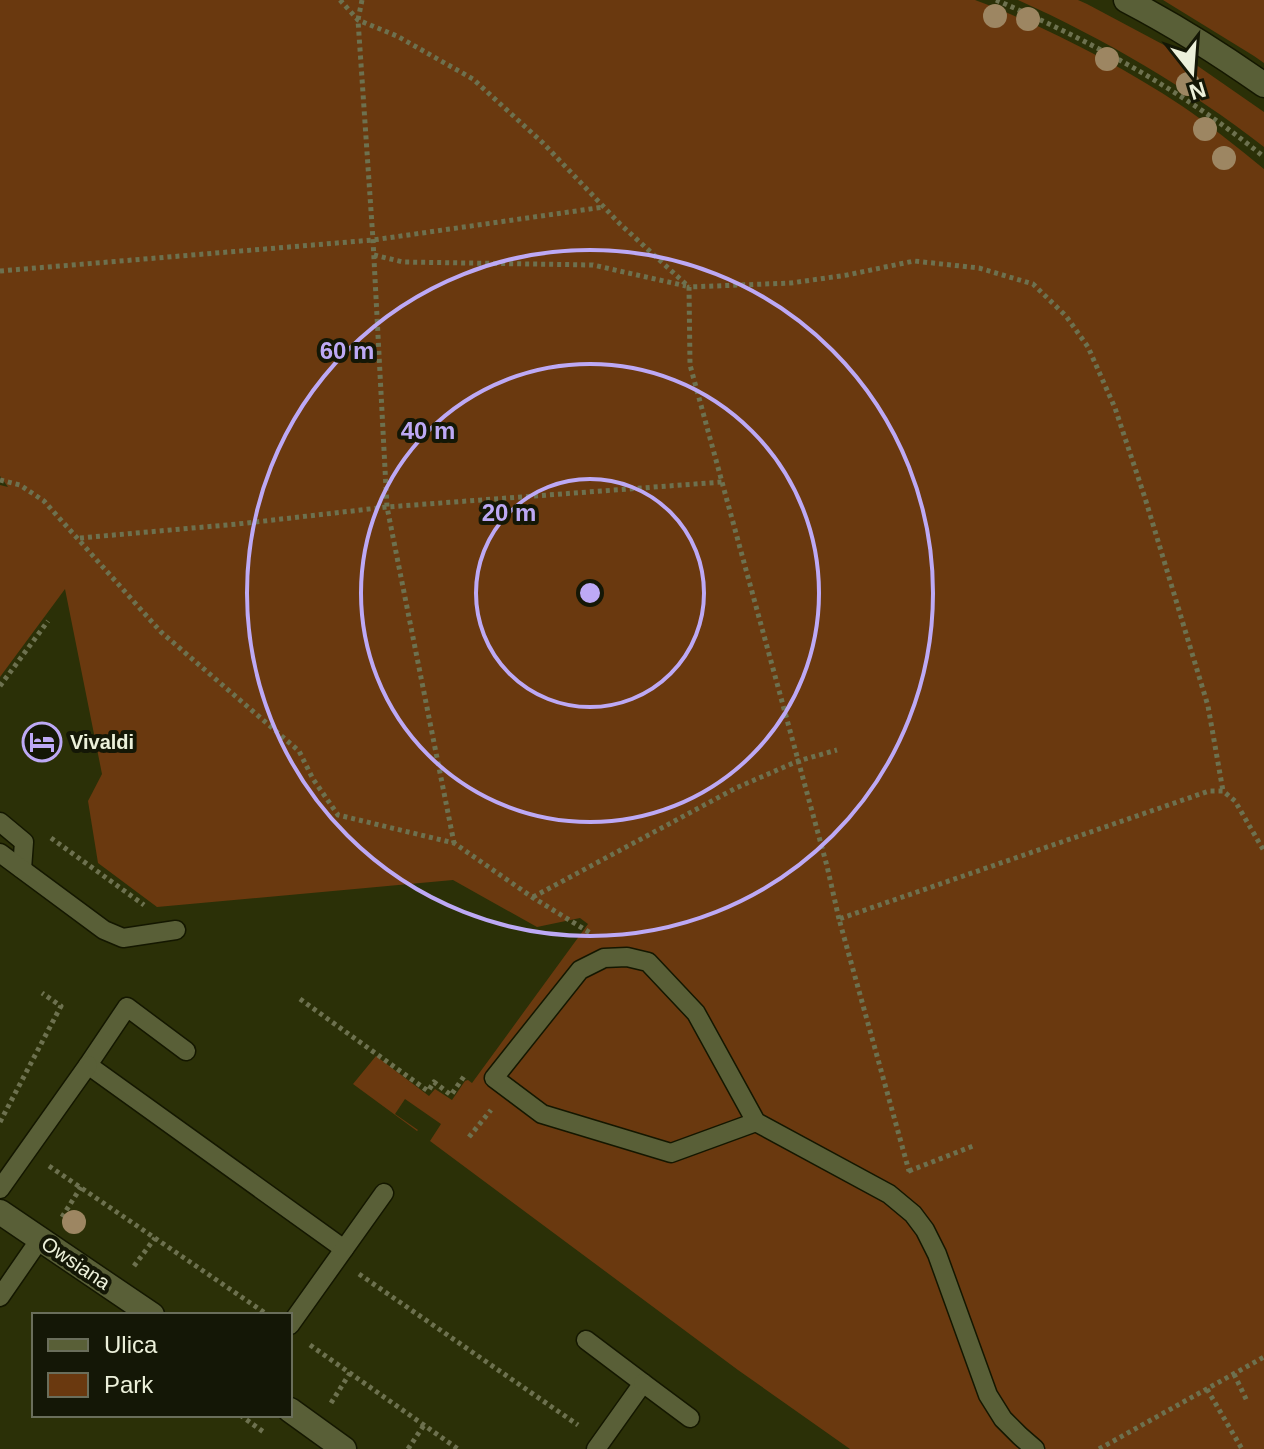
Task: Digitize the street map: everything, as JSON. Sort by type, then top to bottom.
[{"type":"street","points":[[1126,0],[1199,42],[1264,85]]},
{"type":"street","name":"Owsiana","points":[[0,1212],[48,1232],[149,1313]]},
{"type":"street","points":[[292,1411],[344,1449]]},
{"type":"lane","points":[[0,822],[24,842],[22,869]]},
{"type":"lane","points":[[0,853],[115,936],[131,938],[176,930]]},
{"type":"lane","points":[[756,1122],[671,1153],[542,1114],[494,1078],[580,970],[604,958],[627,957],[648,962],[696,1013],[756,1122],[889,1194],[913,1214],[937,1254],[988,1395],[1003,1419],[1035,1449]]},
{"type":"lane","points":[[0,1189],[127,1007],[186,1051]]},
{"type":"lane","points":[[88,1065],[341,1254]]},
{"type":"lane","points":[[296,1332],[341,1254],[384,1193]]},
{"type":"lane","points":[[0,1297],[48,1232]]},
{"type":"lane","points":[[586,1340],[690,1418]]},
{"type":"lane","points":[[592,1440],[643,1383]]},
{"type":"path","points":[[340,0],[358,20],[397,36],[473,79],[543,143],[604,207],[689,287],[690,365],[909,1171]]},
{"type":"path","points":[[362,0],[358,20],[387,507],[454,843]]},
{"type":"path","points":[[996,0],[1116,58],[1169,89],[1264,157]]},
{"type":"path","points":[[0,271],[373,240],[604,207]]},
{"type":"path","points":[[374,255],[403,262],[593,265],[689,287],[791,283],[914,261],[979,268],[1033,284],[1066,316],[1088,347],[1120,423],[1208,706],[1223,791]]},
{"type":"path","points":[[0,480],[20,485],[44,501],[161,632],[299,751],[313,779],[338,815],[454,843],[593,935]]},
{"type":"path","points":[[79,538],[387,507],[722,482]]},
{"type":"path","points":[[0,686],[48,621]]},
{"type":"path","points":[[532,897],[736,788],[798,761],[837,750]]},
{"type":"path","points":[[839,919],[1209,791],[1223,791],[1235,801],[1264,851]]},
{"type":"path","points":[[50,837],[150,910]]},
{"type":"path","points":[[0,1122],[61,1006],[42,993]]},
{"type":"path","points":[[300,999],[428,1091],[434,1082],[451,1095],[465,1075]]},
{"type":"path","points":[[469,1137],[491,1109]]},
{"type":"path","points":[[889,1194],[909,1171],[973,1146]]},
{"type":"path","points":[[27,1150],[265,1313]]},
{"type":"path","points":[[48,1232],[81,1187]]},
{"type":"path","points":[[127,1275],[155,1238]]},
{"type":"path","points":[[341,1254],[592,1440]]},
{"type":"path","points":[[296,1332],[458,1449]]},
{"type":"path","points":[[1099,1449],[1264,1357]]},
{"type":"path","points":[[325,1412],[350,1373]]},
{"type":"path","points":[[1234,1374],[1247,1401]]},
{"type":"path","points":[[1207,1389],[1242,1449]]},
{"type":"path","points":[[408,1449],[424,1425]]},
{"type":"green space","points":[[0,0],[975,0],[1054,34],[1133,76],[1192,113],[1264,169],[1264,1449],[850,1449],[738,1370],[430,1141],[441,1124],[405,1099],[395,1114],[417,1131],[353,1084],[376,1056],[429,1096],[435,1089],[452,1100],[465,1081],[472,1083],[588,924],[580,918],[537,927],[453,880],[157,907],[98,863],[88,801],[102,774],[65,589],[0,677],[0,485],[8,487],[0,476]]},
{"type":"green space","points":[[1018,0],[1078,0],[1179,53],[1264,112],[1264,147],[1145,66]]},
{"type":"green space","points":[[1163,0],[1264,0],[1264,63],[1254,56]]},
{"type":"place","name":"Vivaldi","points":[[42,742]]}]
